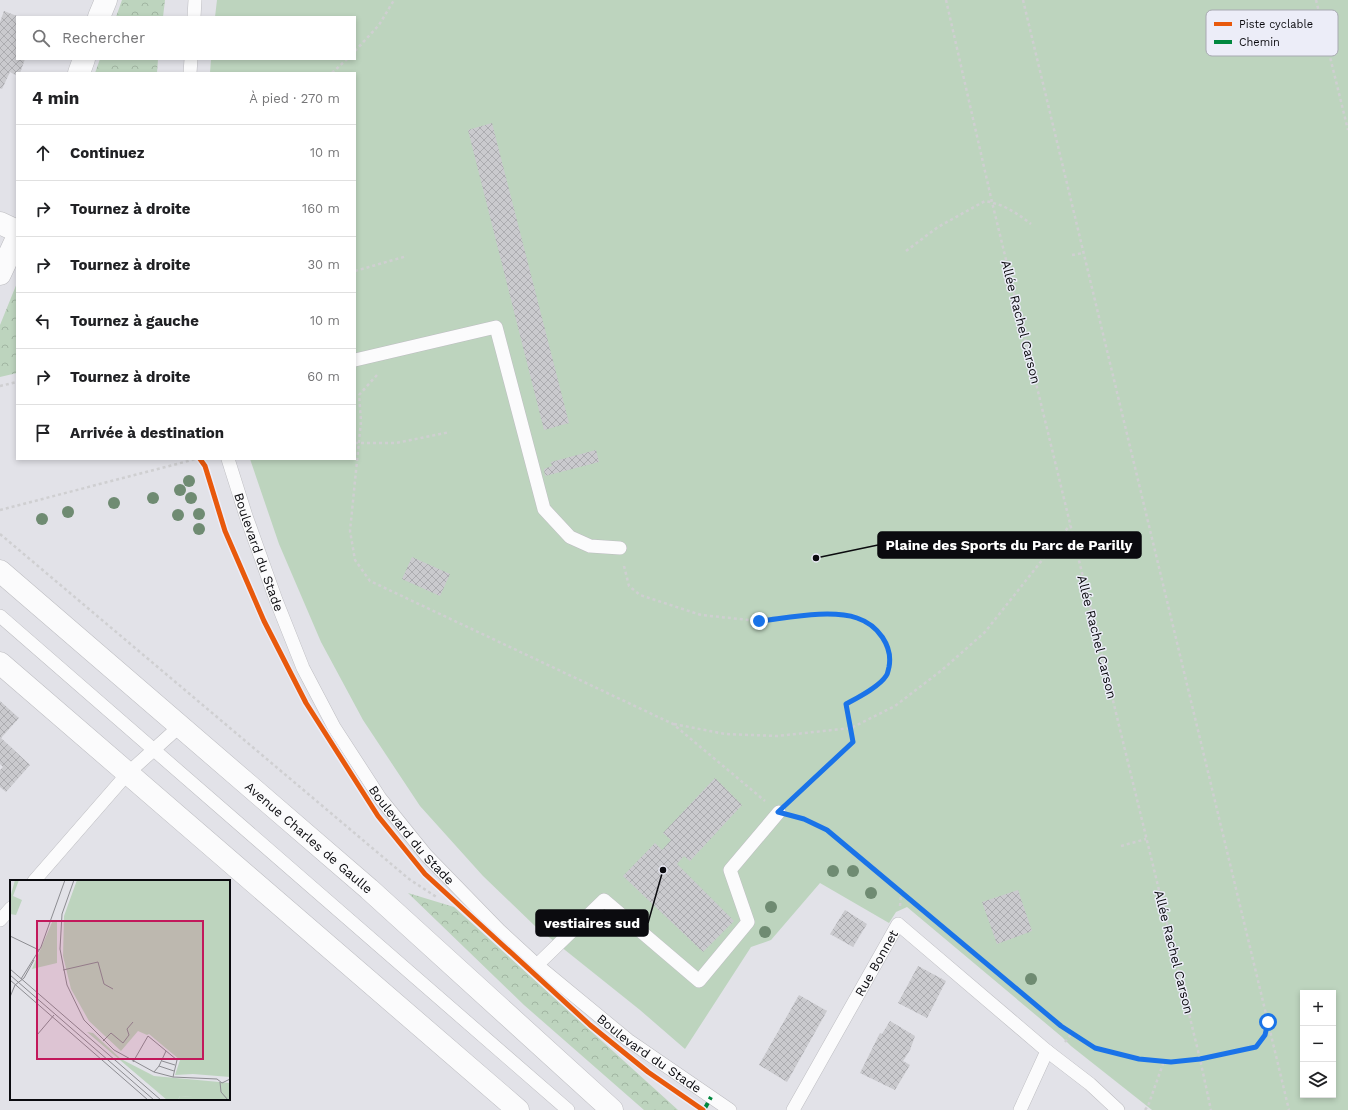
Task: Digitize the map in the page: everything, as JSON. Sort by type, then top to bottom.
[{"type":"main road","points":[[100,16],[106,0]]},
{"type":"main road","points":[[80,72],[84,60]]},
{"type":"main road","points":[[0,223],[16,231]]},
{"type":"main road","points":[[0,274],[16,240]]},
{"type":"main road","name":"Avenue Charles de Gaulle","points":[[0,572],[369,890],[612,1110]]},
{"type":"main road","points":[[0,663],[518,1110]]},
{"type":"lane","points":[[194,16],[195,0]]},
{"type":"lane","points":[[190,72],[191,60]]},
{"type":"lane","points":[[356,360],[496,327],[544,509],[570,537],[590,546],[620,548]]},
{"type":"lane","name":"Boulevard du Stade","points":[[228,460],[246,516],[303,668],[334,727],[380,798],[426,855],[499,930],[537,965],[628,1040],[730,1110]]},
{"type":"lane","points":[[0,616],[568,1110]]},
{"type":"lane","points":[[35,880],[128,773],[180,726]]},
{"type":"lane","points":[[537,965],[604,900],[699,981],[748,922],[730,870],[778,812]]},
{"type":"lane","points":[[0,920],[10,909]]},
{"type":"lane","name":"Rue Bonnet","points":[[793,1110],[898,924],[1047,1051]]},
{"type":"lane","points":[[1020,1110],[1047,1051],[1090,1084],[1118,1110]]},
{"type":"path","points":[[356,50],[379,25],[394,0]]},
{"type":"path","points":[[1023,0],[1290,1110]]},
{"type":"path","points":[[1316,0],[1318,10]]},
{"type":"path","points":[[1330,56],[1348,130]]},
{"type":"path","points":[[333,72],[346,60]]},
{"type":"path","points":[[906,251],[938,227],[985,201],[1010,209],[1031,224]]},
{"type":"path","points":[[1072,255],[1083,253]]},
{"type":"path","points":[[356,271],[407,256]]},
{"type":"path","points":[[356,456],[361,420],[359,395],[402,349]]},
{"type":"path","points":[[0,386],[16,382]]},
{"type":"path","points":[[357,443],[396,444],[450,432]]},
{"type":"path","points":[[0,510],[192,460]]},
{"type":"path","points":[[356,460],[350,531],[355,560],[370,581],[673,724],[725,734],[777,736],[851,728],[894,706],[942,670],[985,632],[1070,525]]},
{"type":"path","points":[[0,534],[409,879],[438,898]]},
{"type":"path","points":[[620,548],[629,586],[640,595],[701,615],[759,621],[830,613],[857,618],[876,629],[888,645],[890,660],[887,676],[871,690],[846,704],[853,742],[778,812]]},
{"type":"path","points":[[673,724],[778,812],[804,819],[827,830],[1066,1030],[1095,1048],[1139,1059],[1164,1061],[1200,1059],[1256,1047],[1265,1035],[1268,1022]]},
{"type":"path","points":[[1122,846],[1146,839]]},
{"type":"path","points":[[1145,1110],[1148,1106],[1164,1061]]},
{"type":"green space","points":[[122,0],[165,0],[163,16],[116,16]]},
{"type":"green space","points":[[217,0],[1348,0],[1348,1110],[1152,1110],[1071,1046],[907,907],[896,912],[889,923],[820,883],[771,940],[751,947],[685,1049],[640,1010],[535,926],[483,876],[420,806],[363,720],[321,642],[279,544],[250,460],[356,460],[356,72],[210,72],[211,60],[356,60],[356,16],[215,16]]},
{"type":"green space","points":[[100,60],[158,60],[157,72],[95,72]]},
{"type":"green space","points":[[16,285],[16,373],[0,377],[0,325]]},
{"type":"green space","points":[[408,893],[454,907],[678,1110],[644,1110],[524,1005]]},
{"type":"building","points":[[4,11],[17,16],[16,60],[25,60],[20,72],[16,72],[16,75],[10,72],[2,89],[0,88],[0,22]]},
{"type":"building","points":[[492,123],[569,423],[544,430],[468,130]]},
{"type":"building","points":[[596,450],[599,462],[545,476],[544,469],[552,466],[551,462]]},
{"type":"building","points":[[412,557],[450,574],[440,596],[402,579]]},
{"type":"building","points":[[0,701],[19,718],[1,738],[30,765],[6,792],[0,787],[0,770],[3,767],[0,764]]},
{"type":"building","points":[[715,778],[742,805],[690,861],[684,856],[677,864],[734,921],[703,952],[623,876],[655,843],[662,850],[671,840],[663,833]]},
{"type":"building","points":[[1018,890],[1032,931],[997,944],[982,902]]},
{"type":"building","points":[[845,910],[867,924],[853,947],[830,934]]},
{"type":"building","points":[[918,966],[946,981],[927,1018],[898,1003]]},
{"type":"building","points":[[799,995],[827,1011],[787,1082],[759,1065]]},
{"type":"building","points":[[890,1021],[915,1036],[910,1050],[903,1061],[910,1065],[895,1090],[860,1073],[880,1033],[882,1034]]},
{"type":"marked path","points":[[704,1110],[711,1097]]},
{"type":"cycle path","points":[[201,460],[205,466],[225,531],[264,621],[306,703],[378,816],[425,874],[590,1025],[648,1072],[703,1110]]},
{"type":"place","name":"Plaine des Sports du Parc de Parilly","points":[[816,558]]},
{"type":"place","name":"vestiaires sud","points":[[663,870]]},
{"type":"route","points":[[759,621],[830,613],[857,618],[876,629],[888,645],[890,660],[887,676],[871,690],[846,704],[853,742],[843,753],[778,812],[804,819],[827,830],[1061,1026],[1095,1048],[1139,1059],[1171,1062],[1200,1059],[1256,1047],[1265,1035],[1268,1022]]}]
